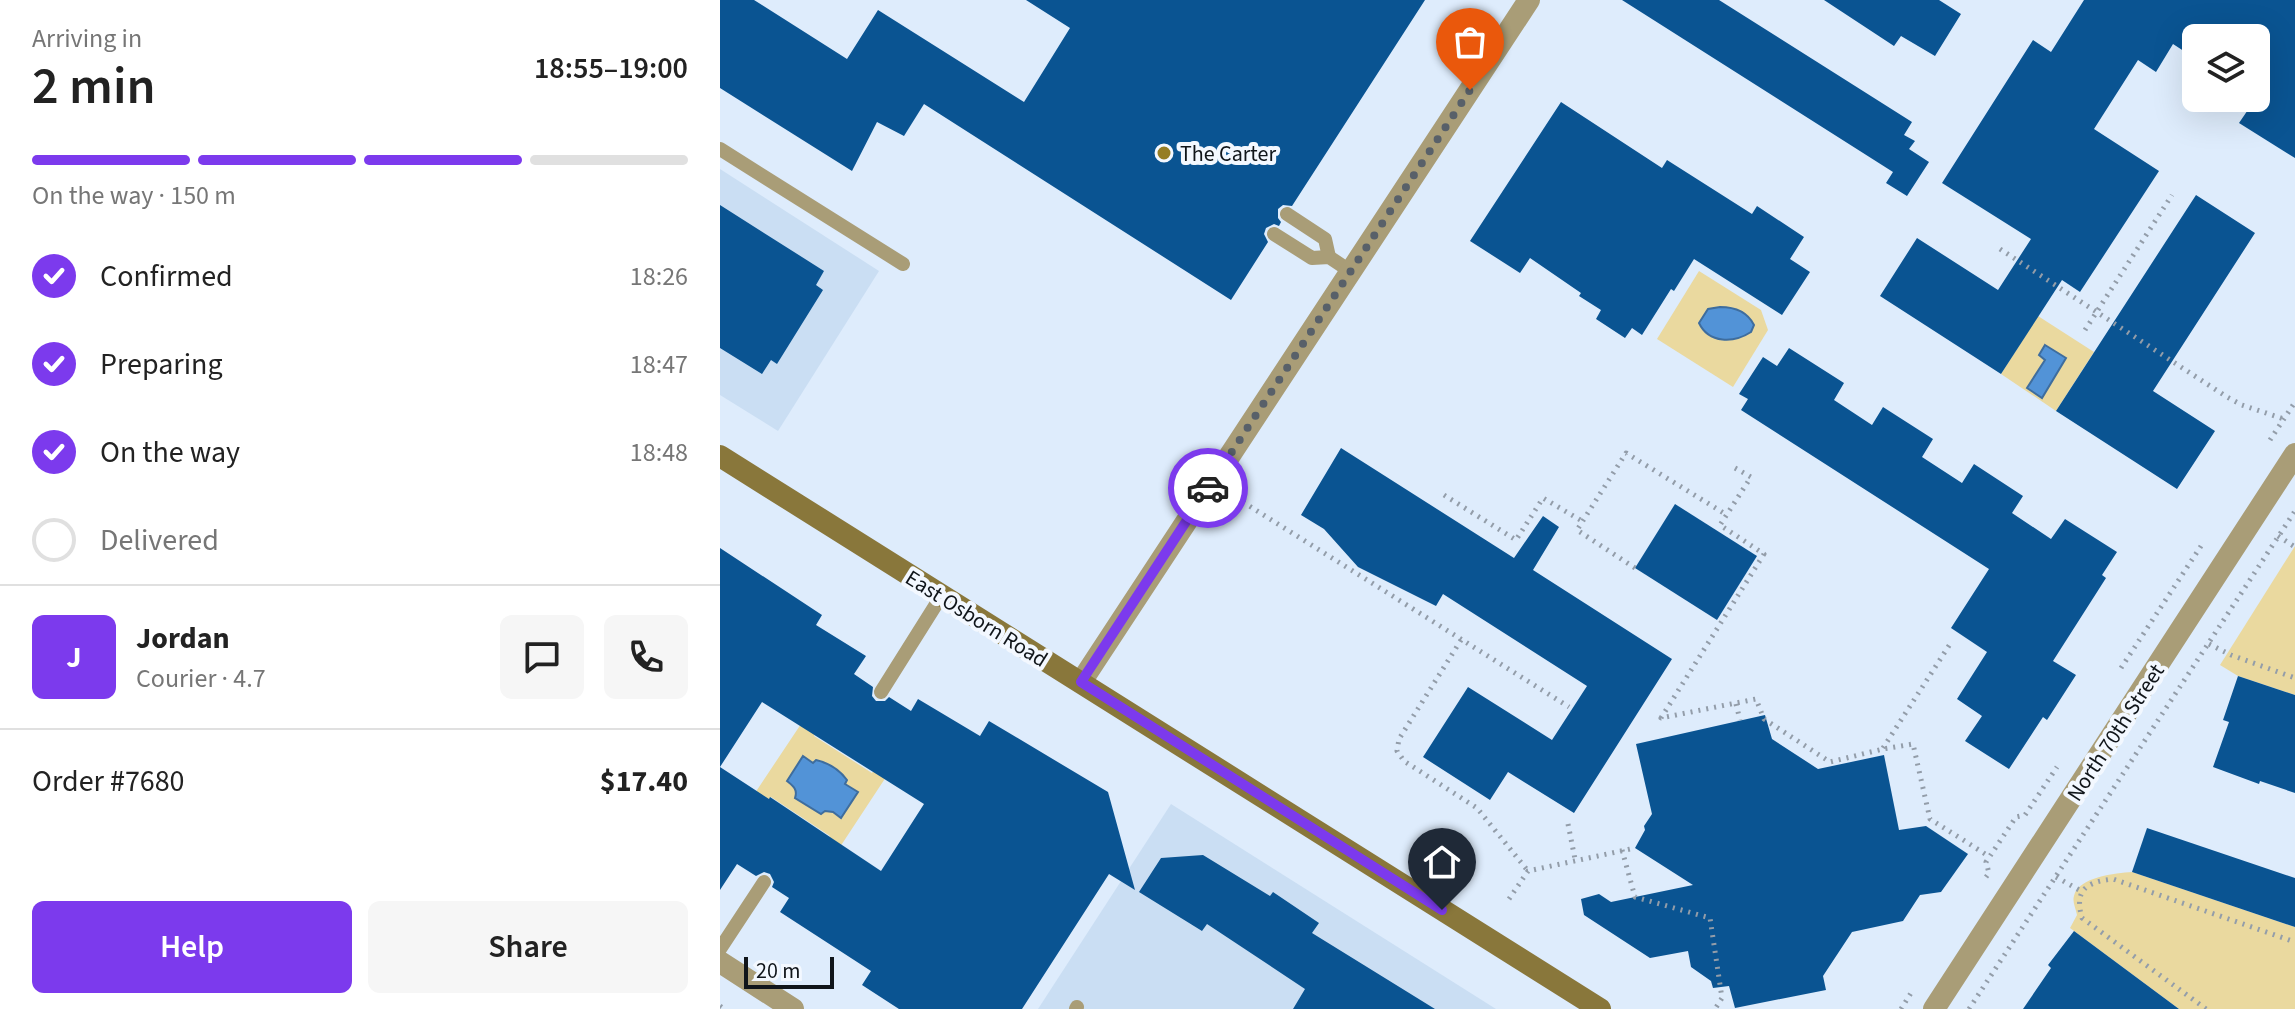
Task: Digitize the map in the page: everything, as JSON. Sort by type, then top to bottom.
[{"type":"main road","name":"East Osborn Road","points":[[720,456],[1600,1009]]},
{"type":"street","points":[[1081,682],[1529,0]]},
{"type":"street","name":"North 70th Street","points":[[1934,1009],[2295,454]]},
{"type":"street","points":[[720,962],[793,1009]]},
{"type":"lane","points":[[720,149],[903,264]]},
{"type":"lane","points":[[1287,214],[1325,239],[1329,257]]},
{"type":"lane","points":[[1274,234],[1312,258],[1329,257],[1350,271]]},
{"type":"lane","points":[[881,692],[942,595]]},
{"type":"lane","points":[[720,949],[764,882]]},
{"type":"path","points":[[2085,330],[2172,195]]},
{"type":"path","points":[[2000,249],[2227,397],[2284,419]]},
{"type":"path","points":[[2269,441],[2295,402]]},
{"type":"path","points":[[1635,568],[1577,530],[1626,453],[1727,515]]},
{"type":"path","points":[[1735,468],[1751,477],[1720,525],[1764,554],[1661,718],[1756,699],[1764,719],[1830,762],[1913,744],[1930,819],[1990,857]]},
{"type":"path","points":[[1444,495],[1516,540],[1543,498],[1582,521]]},
{"type":"path","points":[[1243,502],[1569,707]]},
{"type":"path","points":[[1969,1009],[2295,511]]},
{"type":"path","points":[[2118,673],[2208,534]]},
{"type":"path","points":[[2278,536],[2295,547]]},
{"type":"path","points":[[1461,640],[1399,739],[1397,751],[1404,761],[1477,808],[1528,871]]},
{"type":"path","points":[[1883,749],[1952,641]]},
{"type":"path","points":[[2209,644],[2295,678]]},
{"type":"path","points":[[1736,704],[1740,720]]},
{"type":"path","points":[[1984,881],[1989,873],[1986,862],[2016,817],[2025,815],[2063,758]]},
{"type":"path","points":[[1568,824],[1575,859]]},
{"type":"path","points":[[1509,899],[1528,871],[1635,848]]},
{"type":"path","points":[[1622,850],[1635,897],[1710,918],[1722,998],[1715,1009]]},
{"type":"path","points":[[2056,877],[2081,891]]},
{"type":"path","points":[[2206,1009],[2082,918],[2078,903],[2081,891],[2095,881],[2113,879],[2295,942]]},
{"type":"path","points":[[1901,1009],[1918,982]]},
{"type":"shaded area","points":[[720,169],[879,271],[778,431],[720,395]]},
{"type":"shaded area","points":[[1699,271],[1761,310],[1768,330],[1733,387],[1657,339]]},
{"type":"shaded area","points":[[2038,316],[2094,352],[2056,411],[2001,374]]},
{"type":"shaded area","points":[[2295,546],[2295,695],[2238,676],[2220,665]]},
{"type":"shaded area","points":[[803,721],[817,730],[814,736],[872,773],[877,767],[888,774],[838,850],[826,843],[830,836],[771,797],[766,804],[753,796]]},
{"type":"shaded area","points":[[1171,804],[1496,1009],[1038,1009]]},
{"type":"shaded area","points":[[2132,872],[2295,927],[2295,1009],[2179,1009],[2070,928],[2077,915],[2074,896],[2082,884],[2098,877]]},
{"type":"water","points":[[1720,307],[1744,313],[1754,325],[1751,332],[1730,340],[1709,335],[1699,323],[1708,309]]},
{"type":"water","points":[[2045,345],[2066,358],[2042,398],[2027,388],[2045,360],[2039,355]]},
{"type":"water","points":[[803,756],[813,763],[816,760],[833,767],[847,780],[845,784],[858,792],[841,818],[833,812],[821,814],[795,798],[795,790],[787,781]]},
{"type":"building","name":"The Carter","points":[[720,0],[754,0],[847,59],[878,10],[1024,102],[1070,28],[1026,0],[1425,0],[1292,206],[1283,205],[1278,209],[1279,226],[1274,224],[1266,228],[1264,234],[1268,242],[1231,300],[924,104],[904,136],[877,122],[852,171],[720,88]]},
{"type":"building","points":[[1622,0],[1719,0],[1912,122],[1904,135],[1915,141],[1909,149],[1929,162],[1907,196],[1886,183],[1893,172]]},
{"type":"building","points":[[1824,0],[1939,0],[1961,14],[1935,56],[1901,36],[1894,46]]},
{"type":"building","points":[[2084,0],[2295,0],[2295,158],[2239,123],[2246,112],[2270,112],[2270,24],[2182,24],[2182,50],[2173,44],[2156,72],[2138,60],[2094,129],[2159,171],[2080,292],[2062,280],[2001,374],[1880,296],[1917,238],[1998,290],[2031,239],[1942,183],[2033,40],[2051,52]]},
{"type":"building","points":[[1561,102],[1662,168],[1667,160],[1752,214],[1757,206],[1804,237],[1790,259],[1810,272],[1782,315],[1694,259],[1642,335],[1632,328],[1625,338],[1596,319],[1601,310],[1579,296],[1581,293],[1530,258],[1520,273],[1470,241]]},
{"type":"building","points":[[2196,195],[2255,233],[2153,391],[2215,431],[2177,489],[2056,411]]},
{"type":"building","points":[[720,205],[824,271],[816,285],[823,290],[777,364],[771,360],[762,374],[720,348]]},
{"type":"building","points":[[1789,348],[1844,383],[1834,400],[1872,425],[1883,407],[1933,439],[1922,457],[1962,483],[1974,464],[2023,496],[2012,513],[2051,539],[2065,519],[2117,552],[2102,575],[2106,578],[2053,661],[2076,675],[2047,720],[2043,717],[2009,769],[1965,741],[1982,716],[1957,699],[1987,652],[1951,628],[1989,569],[1741,410],[1748,399],[1739,394],[1763,357],[1777,366]]},
{"type":"building","points":[[1341,448],[1514,558],[1543,516],[1559,527],[1533,570],[1672,659],[1574,813],[1508,772],[1490,800],[1423,757],[1468,687],[1552,740],[1587,686],[1443,594],[1436,606],[1358,567],[1324,529],[1301,515]]},
{"type":"building","points":[[1675,504],[1757,556],[1717,620],[1635,568]]},
{"type":"building","points":[[720,548],[822,615],[816,625],[866,656],[854,674],[873,687],[872,696],[876,701],[885,701],[889,697],[911,711],[918,699],[980,736],[989,721],[1108,792],[1135,890],[1109,874],[1022,1009],[899,1009],[862,985],[871,971],[780,912],[789,898],[772,887],[774,882],[770,874],[764,872],[756,876],[737,864],[720,890],[720,767]],"holes":[[[762,702],[924,804],[881,871],[720,767]]]},
{"type":"building","points":[[2238,676],[2295,695],[2295,793],[2213,767],[2229,722],[2223,720]]},
{"type":"building","points":[[1765,715],[1772,739],[1818,769],[1884,755],[1899,830],[1926,826],[1968,854],[1941,892],[1920,895],[1903,921],[1852,932],[1823,976],[1826,990],[1735,1008],[1729,986],[1713,988],[1711,981],[1691,967],[1688,951],[1650,958],[1584,915],[1581,899],[1599,894],[1611,902],[1693,885],[1635,848],[1652,814],[1636,744]]},
{"type":"building","points":[[2147,828],[2295,878],[2295,927],[2132,872]]},
{"type":"building","points":[[1203,855],[1270,896],[1273,892],[1319,923],[1312,933],[1435,1009],[1293,1009],[1305,989],[1207,924],[1202,931],[1139,892],[1161,858]]},
{"type":"building","points":[[2074,931],[2179,1009],[2023,1009],[2051,968],[2048,965]]},
{"type":"way so far","points":[[1208,488],[1470,90]]},
{"type":"place","name":"The Carter","points":[[1164,153]]},
{"type":"route","points":[[1208,488],[1081,682],[1442,910]]}]
